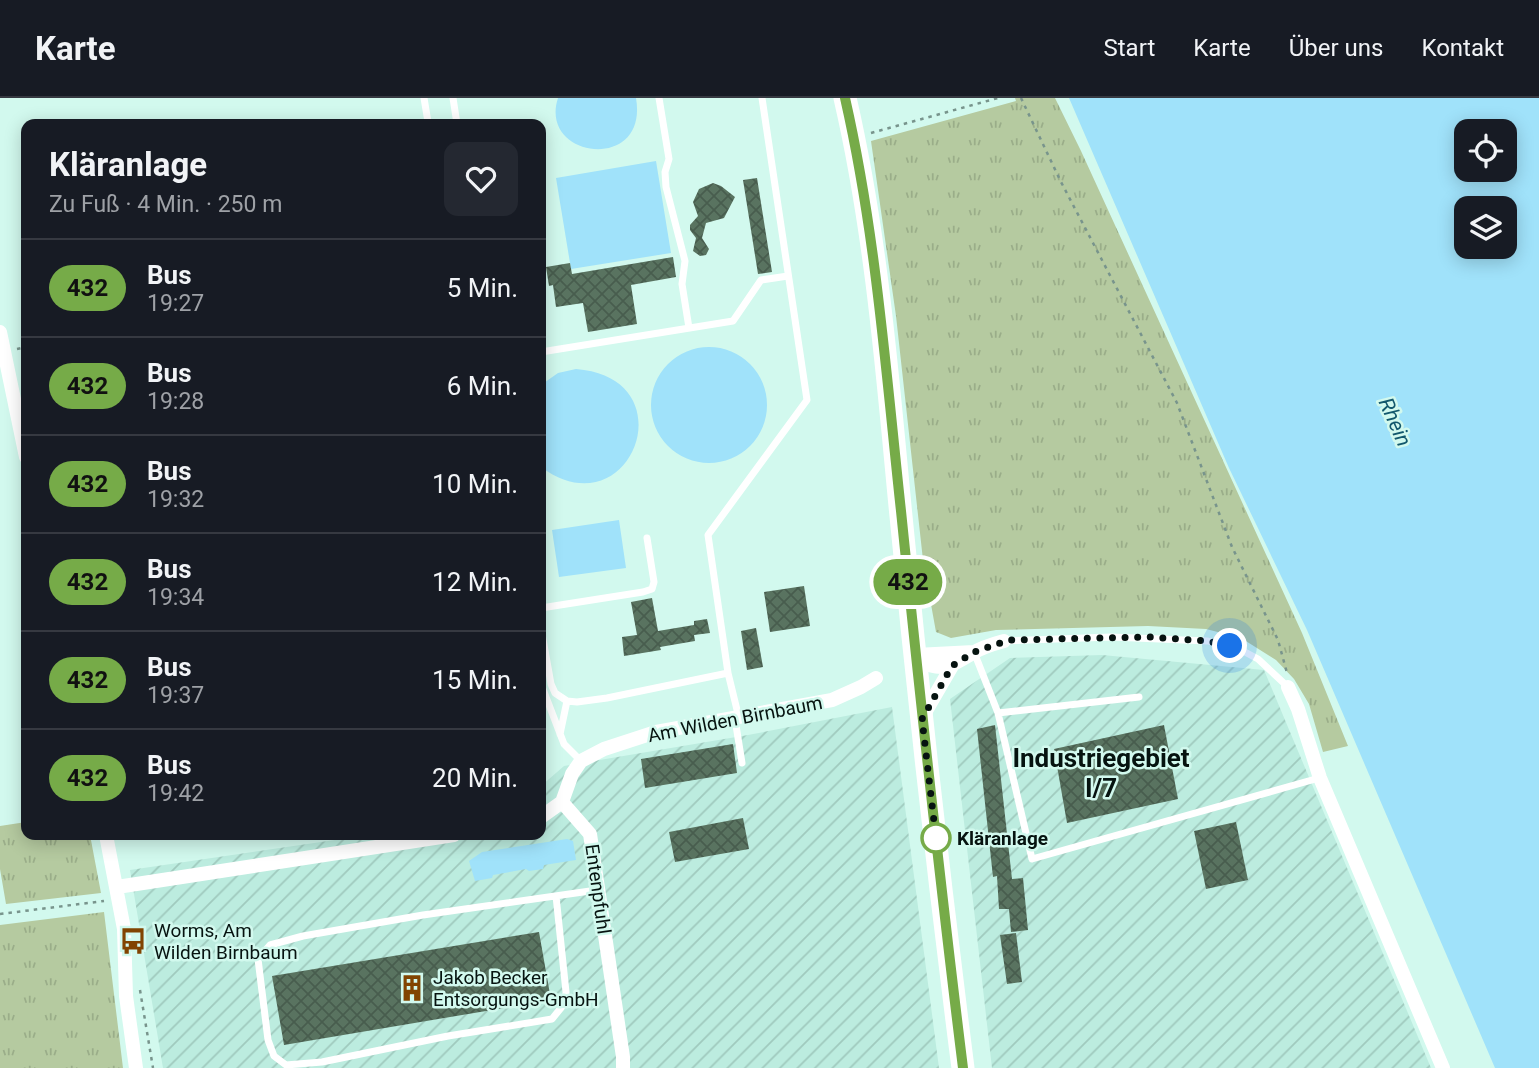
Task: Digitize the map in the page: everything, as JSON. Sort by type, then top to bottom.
[{"type":"main road","points":[[845,98],[854,138],[881,317],[922,719],[963,1068]]},
{"type":"street","points":[[0,332],[21,433]]},
{"type":"street","points":[[916,658],[937,668],[952,666],[974,652],[1004,641]]},
{"type":"street","points":[[916,658],[974,652]]},
{"type":"street","points":[[922,719],[952,666]]},
{"type":"street","name":"Am Wilden Birnbaum","points":[[581,761],[604,749],[656,732],[832,700],[876,678]]},
{"type":"street","points":[[1288,687],[1298,709],[1320,778],[1443,1068]]},
{"type":"street","points":[[546,813],[562,802],[572,775],[581,761]]},
{"type":"street","name":"Entenpfuhl","points":[[562,802],[590,834],[623,1068]]},
{"type":"street","points":[[107,840],[124,929],[126,996],[136,1068]]},
{"type":"street","points":[[118,893],[425,840]]},
{"type":"lane","points":[[424,98],[428,119]]},
{"type":"lane","points":[[453,98],[456,119]]},
{"type":"lane","points":[[659,98],[668,159],[666,187],[685,261],[682,284],[689,328]]},
{"type":"lane","points":[[742,763],[708,536],[807,400],[762,98]]},
{"type":"lane","points":[[546,351],[733,321],[761,280],[788,276]]},
{"type":"lane","points":[[546,607],[652,589],[654,582],[647,538]]},
{"type":"lane","points":[[1004,641],[1111,636],[1208,641],[1251,654],[1288,687]]},
{"type":"lane","points":[[974,652],[998,713],[1032,859],[1320,778]]},
{"type":"lane","points":[[546,656],[555,693],[567,701],[577,702],[728,673]]},
{"type":"lane","points":[[546,697],[564,744],[581,761]]},
{"type":"lane","points":[[998,713],[1139,697]]},
{"type":"lane","points":[[560,734],[567,701]]},
{"type":"lane","points":[[556,896],[566,992],[565,1003],[552,1019],[448,1036],[322,1062],[286,1065],[274,1056],[268,1040],[258,959],[270,945],[370,924],[556,896],[597,890]]},
{"type":"path","points":[[854,138],[998,98]]},
{"type":"path","points":[[1021,98],[1061,182],[1177,403],[1232,547],[1278,640],[1288,687]]},
{"type":"path","points":[[0,914],[118,893]]},
{"type":"shaded area","points":[[1102,655],[1264,670],[1431,1068],[992,1068],[950,699],[1010,658]]},
{"type":"shaded area","points":[[892,707],[939,1068],[163,1068],[130,870],[335,840],[546,840],[546,782],[564,766]]},
{"type":"green space","points":[[1015,98],[1055,98],[1302,633],[1348,746],[1323,752],[1309,704],[1294,679],[1276,660],[1241,638],[1206,629],[1148,626],[996,630],[951,638],[936,632],[923,560],[896,316],[871,141],[1016,101]]},
{"type":"green space","points":[[21,823],[21,840],[91,840],[101,893],[6,904],[0,869],[0,826]]},
{"type":"green space","points":[[104,912],[123,1068],[0,1068],[0,925]]},
{"type":"water","points":[[558,98],[636,98],[636,122],[626,138],[612,147],[594,149],[577,145],[564,134],[556,119]]},
{"type":"water","name":"Rhein","points":[[1069,98],[1539,98],[1539,1068],[1495,1068],[1307,630],[1229,468]]},
{"type":"water","points":[[656,161],[671,253],[571,269],[556,178]]},
{"type":"water","points":[[709,347],[731,352],[750,364],[762,383],[767,405],[762,427],[750,446],[731,458],[709,463],[687,458],[668,446],[656,427],[651,405],[656,383],[668,364],[687,352]]},
{"type":"water","points":[[576,369],[611,379],[631,397],[638,421],[635,446],[621,467],[600,481],[573,482],[546,469],[546,381],[558,373]]},
{"type":"water","points":[[619,520],[626,568],[559,577],[552,530]]},
{"type":"water","points":[[567,839],[573,841],[576,860],[544,865],[543,869],[493,875],[492,878],[475,881],[469,861],[482,852]]},
{"type":"building","points":[[757,178],[772,272],[758,274],[743,180]]},
{"type":"building","points":[[713,183],[735,197],[724,218],[706,223],[702,238],[709,249],[706,255],[700,256],[693,251],[696,238],[690,230],[690,225],[698,216],[693,202],[699,189]]},
{"type":"building","points":[[673,257],[676,277],[631,285],[637,324],[588,332],[583,303],[556,307],[553,285],[549,286],[546,267],[570,263],[572,274]]},
{"type":"building","points":[[804,586],[810,626],[770,632],[764,592]]},
{"type":"building","points":[[652,598],[658,631],[694,625],[694,621],[707,619],[710,633],[694,635],[695,641],[624,656],[622,637],[637,635],[631,602]]},
{"type":"building","points":[[756,628],[763,667],[747,670],[741,631]]},
{"type":"building","points":[[995,725],[1012,879],[1023,878],[1028,930],[1011,932],[1009,909],[999,909],[997,876],[993,877],[977,729]]},
{"type":"building","points":[[1164,725],[1178,799],[1067,823],[1054,749]]},
{"type":"building","points":[[733,744],[737,773],[645,788],[641,759]]},
{"type":"building","points":[[743,818],[749,849],[675,862],[669,832]]},
{"type":"building","points":[[1236,822],[1248,880],[1206,889],[1194,831]]},
{"type":"building","name":"Jakob Becker Entsorgungs-GmbH","points":[[539,932],[551,1000],[284,1045],[272,976]]},
{"type":"building","points":[[1016,933],[1022,982],[1007,984],[1000,935]]},
{"type":"bus line","name":"432","points":[[845,98],[864,196],[881,317],[922,719],[963,1068]]},
{"type":"place","name":"Kläranlage","points":[[936,838]]},
{"type":"place","name":"Worms, Am Wilden Birnbaum","points":[[133,941]]},
{"type":"place","name":"Jakob Becker Entsorgungs-GmbH","points":[[412,988]]},
{"type":"district","name":"Industriegebiet I/7","points":[[1101,773]]},
{"type":"route","points":[[936,838],[937,847],[922,719],[952,666],[974,652],[1009,640],[1149,637],[1208,641],[1230,646]]}]
